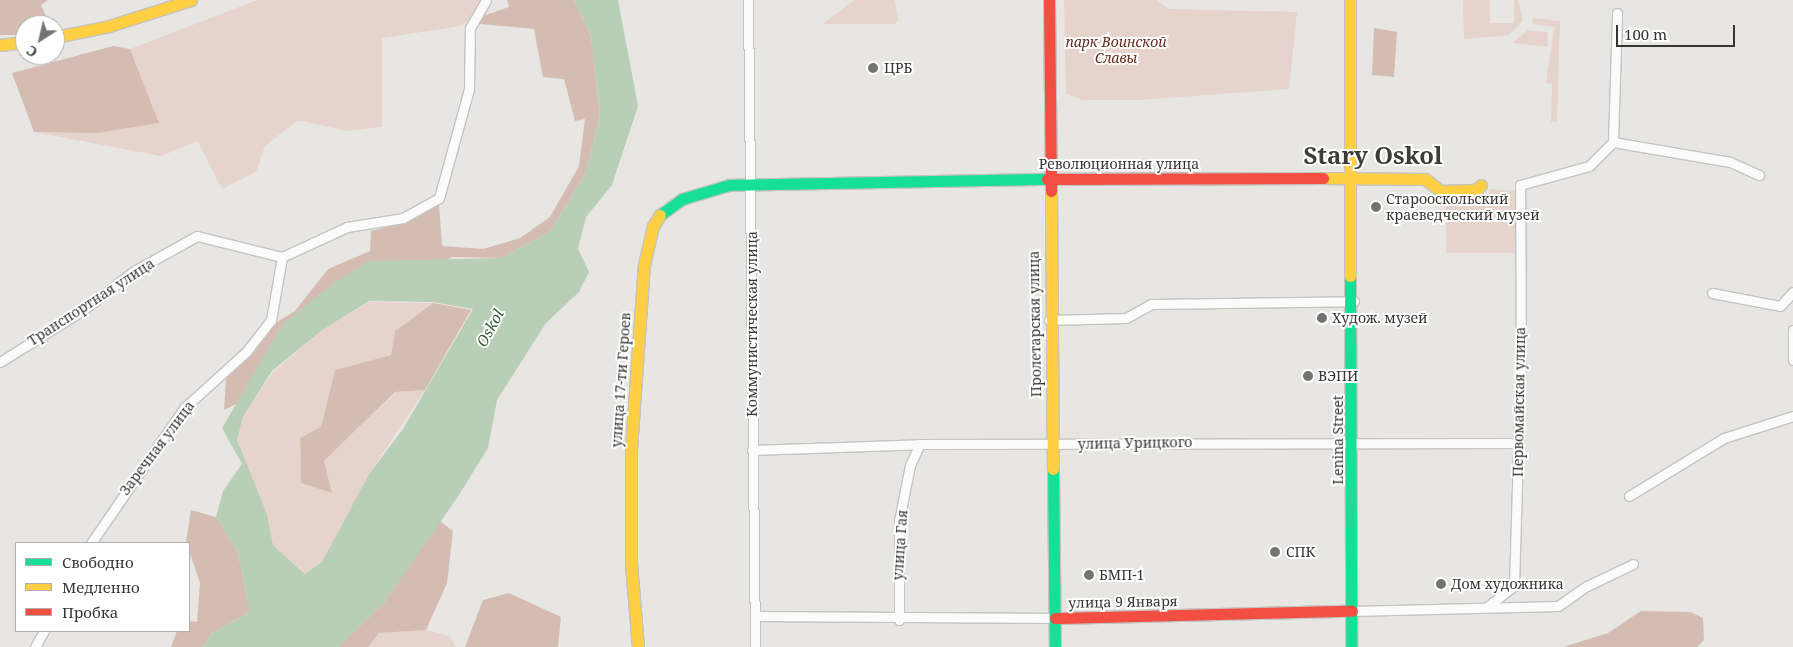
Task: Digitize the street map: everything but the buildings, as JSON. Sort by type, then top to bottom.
[{"type":"street","points":[[65,35],[109,26],[191,0]]},
{"type":"street","points":[[282,257],[347,227],[403,218],[439,198],[469,89],[470,28],[486,0]]},
{"type":"street","name":"Коммунистическая улица","points":[[748,0],[752,450],[751,584],[757,616],[756,647]]},
{"type":"street","name":"Пролетарская улица","points":[[1049,0],[1049,320],[1055,647]]},
{"type":"street","name":"Lenina Street","points":[[1350,0],[1354,301],[1351,647]]},
{"type":"street","points":[[1617,13],[1613,142],[1730,162],[1759,175]]},
{"type":"street","points":[[0,45],[15,43]]},
{"type":"street","name":"Первомайская улица","points":[[1488,606],[1514,586],[1518,443],[1520,185],[1588,166],[1613,142]]},
{"type":"street","name":"Революционная улица","points":[[750,184],[1049,179],[1353,178],[1425,179],[1441,191],[1476,190],[1481,185]]},
{"type":"street","name":"улица 17-ти Героев","points":[[638,647],[631,564],[631,449],[647,248],[664,210],[682,199],[713,188],[750,184]]},
{"type":"street","name":"Транспортная улица","points":[[0,362],[83,310],[134,271],[197,236],[282,257]]},
{"type":"street","name":"Заречная улица","points":[[92,542],[184,408],[246,352],[271,320],[282,257]]},
{"type":"street","points":[[1712,293],[1780,306],[1793,292]]},
{"type":"street","points":[[1049,320],[1126,318],[1151,304],[1354,301]]},
{"type":"street","points":[[1793,330],[1793,360]]},
{"type":"street","points":[[1629,496],[1724,438],[1793,416]]},
{"type":"street","name":"улица Урицкого","points":[[752,450],[920,444],[1518,443]]},
{"type":"street","name":"улица Гая","points":[[898,620],[899,522],[910,465],[920,444]]},
{"type":"street","name":"улица 9 Января","points":[[757,616],[898,620],[1558,606],[1587,586],[1634,564]]},
{"type":"street","points":[[35,647],[43,632]]},
{"type":"green space","points":[[257,0],[481,0],[472,18],[461,26],[382,38],[382,127],[347,131],[298,120],[265,146],[256,172],[222,189],[198,141],[161,156],[34,132],[96,133],[154,109],[130,49]]},
{"type":"green space","points":[[854,0],[895,0],[898,20],[895,24],[823,24]]},
{"type":"green space","name":"парк Воинской Славы","points":[[1064,0],[1157,0],[1168,9],[1297,12],[1289,89],[1140,100],[1083,100],[1066,94]]},
{"type":"green space","points":[[1463,0],[1490,0],[1490,23],[1514,23],[1514,0],[1518,0],[1523,21],[1509,35],[1464,39]]},
{"type":"green space","points":[[1533,18],[1560,21],[1557,122],[1551,122],[1552,84],[1546,83],[1554,27],[1532,24]]},
{"type":"green space","points":[[1528,30],[1548,32],[1547,47],[1512,43]]},
{"type":"green space","points":[[1489,189],[1515,191],[1515,253],[1446,253],[1446,201],[1488,203]]},
{"type":"green space","points":[[369,302],[432,303],[395,331],[391,355],[335,370],[321,427],[300,438],[301,483],[332,493],[324,461],[396,392],[425,390],[369,474],[322,562],[306,574],[273,545],[267,514],[237,440],[243,417],[273,372],[321,331]]},
{"type":"green space","points":[[426,630],[450,636],[456,647],[368,647],[379,633]]},
{"type":"shaded area","points":[[0,0],[48,0],[41,5],[46,15],[15,15],[15,35],[0,35]]},
{"type":"shaded area","points":[[507,0],[574,0],[591,36],[600,115],[586,173],[550,232],[501,258],[453,257],[283,324],[238,403],[224,410],[226,378],[275,323],[295,311],[328,269],[370,251],[371,231],[404,223],[439,204],[442,246],[483,249],[520,238],[550,217],[579,166],[585,119],[575,121],[564,79],[543,77],[534,29],[480,24],[483,16],[509,7]]},
{"type":"shaded area","points":[[1374,28],[1397,32],[1394,77],[1372,75]]},
{"type":"shaded area","points":[[113,46],[130,49],[159,123],[96,133],[34,132],[12,73],[42,65],[65,65],[65,59]]},
{"type":"shaded area","points":[[433,303],[471,310],[425,390],[395,392],[324,461],[332,493],[301,483],[300,438],[321,427],[335,370],[391,355],[395,331]]},
{"type":"shaded area","points":[[191,510],[216,517],[238,553],[250,612],[212,633],[203,647],[171,647],[177,632],[190,632],[190,621],[197,622],[200,583],[190,554],[190,542],[186,542]]},
{"type":"shaded area","points":[[440,521],[453,531],[447,583],[426,630],[379,633],[368,647],[338,647],[384,603]]},
{"type":"shaded area","points":[[509,593],[561,617],[558,647],[465,647],[483,600]]},
{"type":"shaded area","points":[[1641,611],[1690,612],[1703,618],[1704,640],[1697,647],[1563,647],[1608,633]]},
{"type":"water","name":"Oskol","points":[[574,0],[618,0],[638,106],[612,185],[586,217],[578,249],[589,272],[579,292],[546,323],[497,400],[488,448],[459,495],[384,603],[338,647],[203,647],[212,633],[250,612],[238,553],[216,517],[223,491],[242,464],[222,428],[283,324],[332,284],[369,261],[501,258],[550,232],[586,173],[600,115],[591,36]],"holes":[[[369,301],[432,302],[473,309],[403,429],[369,474],[322,562],[305,574],[273,545],[267,514],[237,440],[243,417],[272,371],[321,331]]]},
{"type":"traffic: fast","points":[[660,215],[682,199],[729,185],[1047,179]]},
{"type":"traffic: fast","points":[[1350,276],[1351,647]]},
{"type":"traffic: fast","points":[[1053,469],[1055,647]]},
{"type":"traffic: slow","points":[[65,35],[109,26],[191,0]]},
{"type":"traffic: slow","points":[[1350,0],[1350,276]]},
{"type":"traffic: slow","points":[[0,45],[15,43]]},
{"type":"traffic: slow","points":[[1323,178],[1425,179],[1441,191],[1476,190],[1481,185]]},
{"type":"traffic: slow","points":[[1051,191],[1053,469]]},
{"type":"traffic: slow","points":[[638,647],[631,564],[631,449],[644,265],[653,226],[660,215]]},
{"type":"traffic: jam","points":[[1049,0],[1051,191]]},
{"type":"traffic: jam","points":[[1047,179],[1323,178]]},
{"type":"traffic: jam","points":[[1055,618],[1352,611]]},
{"type":"place","name":"ЦРБ","points":[[873,68]]},
{"type":"place","name":"Старооскольский краеведческий музей","points":[[1376,207]]},
{"type":"place","name":"Худож. музей","points":[[1322,318]]},
{"type":"place","name":"ВЭПИ","points":[[1308,376]]},
{"type":"place","name":"СПК","points":[[1275,552]]},
{"type":"place","name":"БМП-1","points":[[1089,575]]},
{"type":"place","name":"Дом художника","points":[[1441,584]]},
{"type":"district","name":"Stary Oskol","points":[[1373,155]]}]
